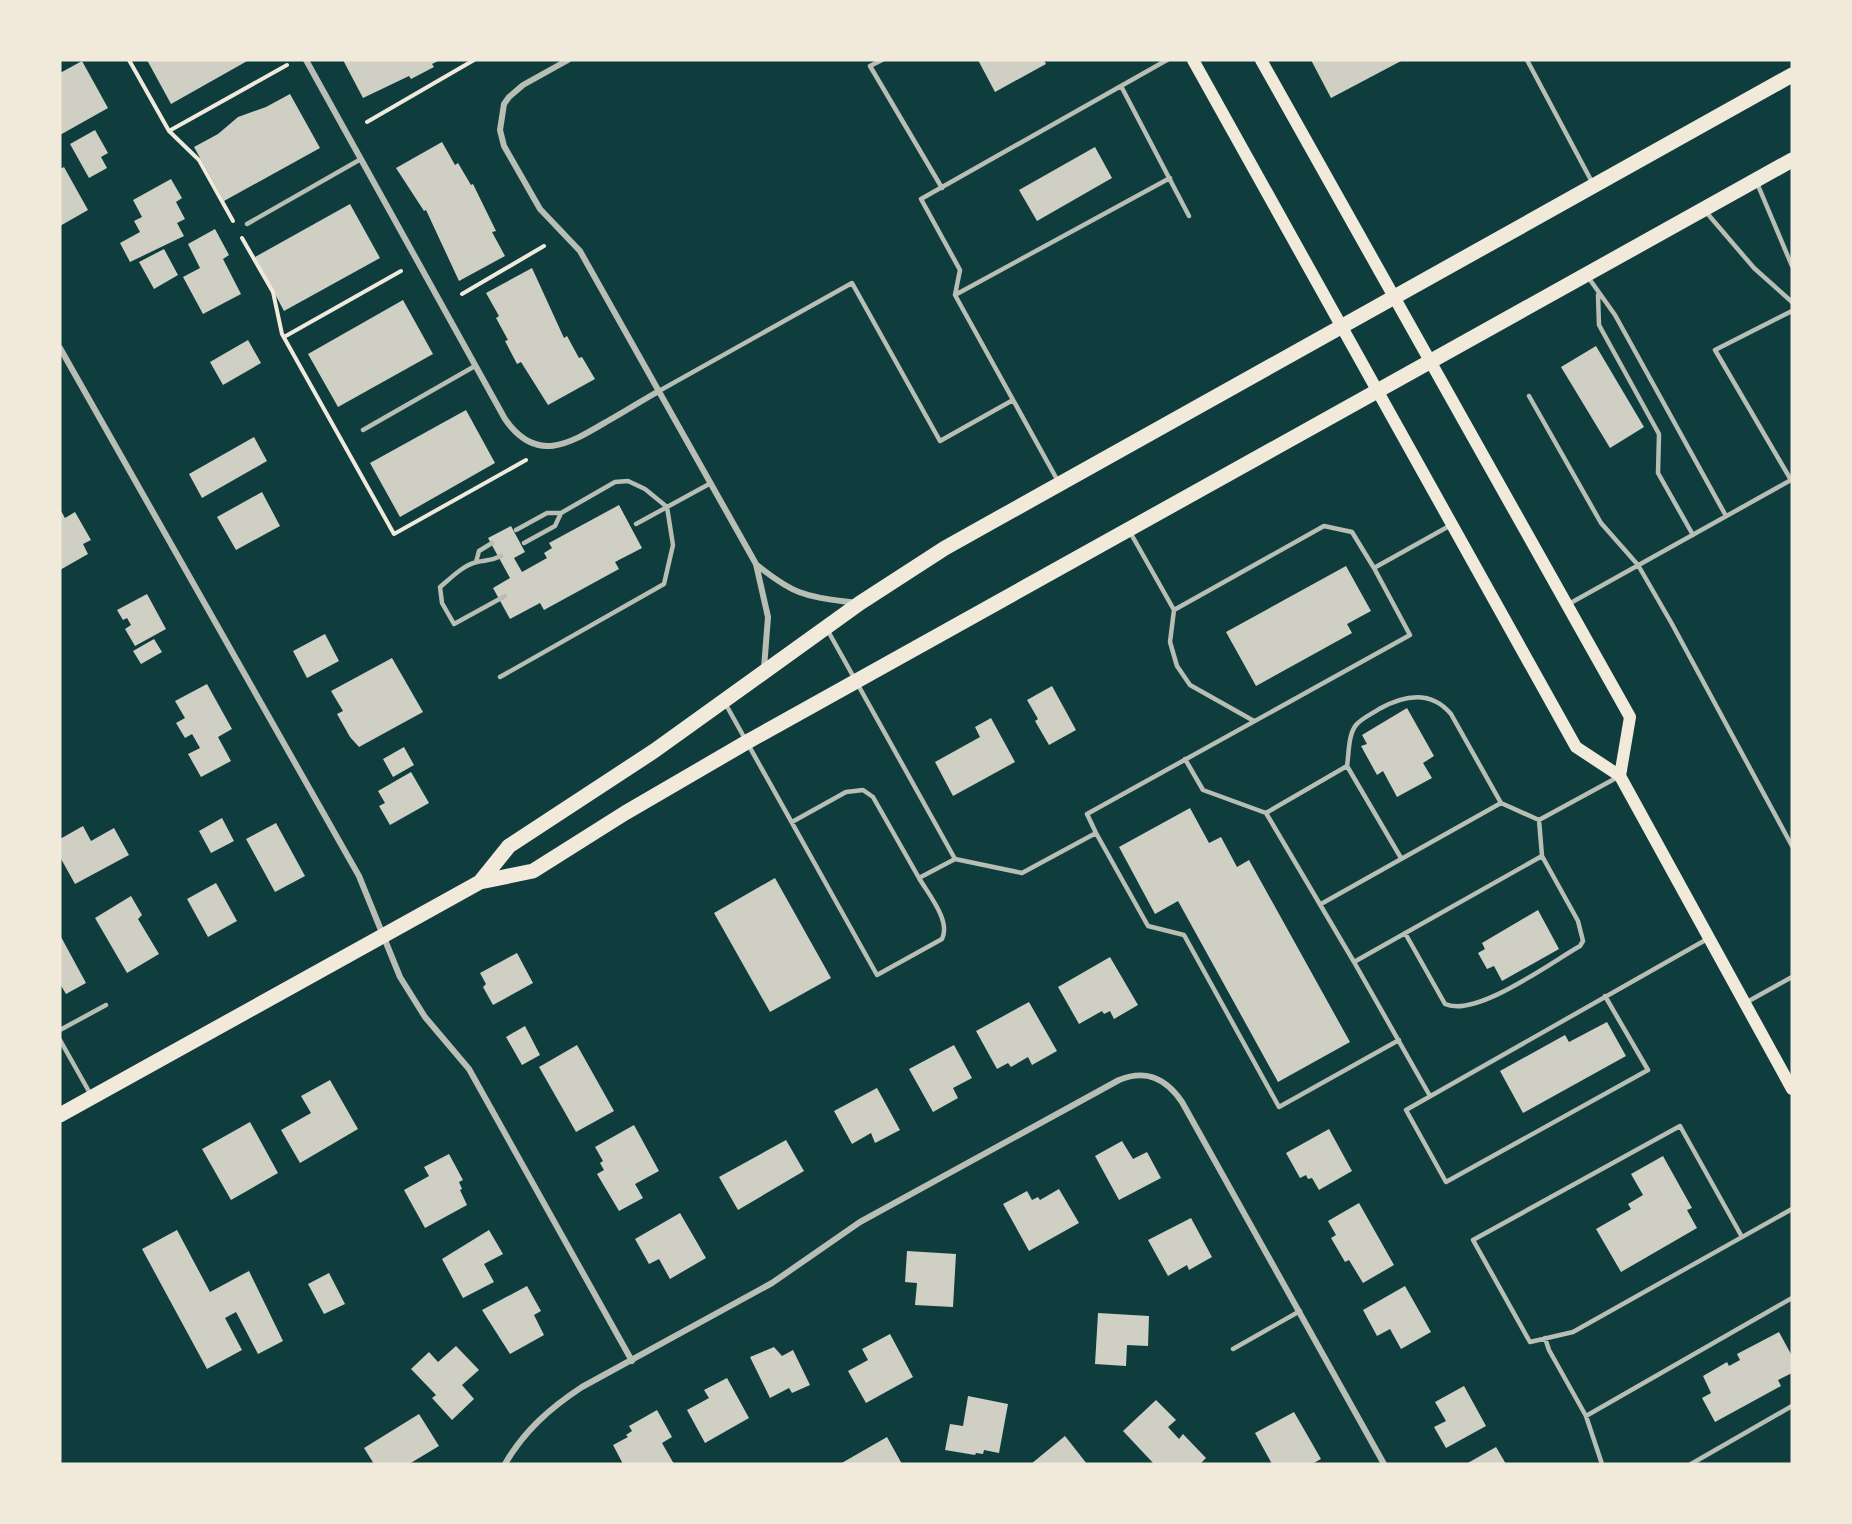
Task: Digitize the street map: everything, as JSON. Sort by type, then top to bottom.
[{"type":"main road","points":[[1193,60],[1576,747],[1620,776],[1792,1089]]},
{"type":"main road","points":[[1261,60],[1630,717],[1620,776]]},
{"type":"main road","points":[[480,882],[509,846],[628,768],[860,603],[945,548],[1792,75]]},
{"type":"main road","points":[[60,1115],[480,882],[533,871],[625,813],[747,742],[1792,160]]},
{"type":"street","points":[[306,60],[510,426],[524,438],[542,446],[553,447],[574,441],[659,391]]},
{"type":"street","points":[[568,60],[516,90],[504,104],[500,130],[504,146],[540,209],[580,251],[756,564],[768,617],[764,672]]},
{"type":"street","points":[[60,348],[353,866],[385,934],[400,977],[425,1017],[462,1058],[478,1084],[632,1361]]},
{"type":"street","points":[[756,564],[782,585],[804,596],[860,603]]},
{"type":"street","points":[[505,1464],[533,1425],[555,1404],[781,1278],[860,1222],[1119,1080],[1139,1074],[1158,1078],[1175,1092],[1182,1102],[1384,1464]]},
{"type":"lane","points":[[882,60],[870,66],[942,188]]},
{"type":"lane","points":[[1059,483],[954,295],[960,270],[921,199],[1167,60]]},
{"type":"lane","points":[[1527,60],[1594,185]]},
{"type":"lane","points":[[1121,86],[1189,216]]},
{"type":"lane","points":[[247,224],[361,159]]},
{"type":"lane","points":[[954,295],[1170,178]]},
{"type":"lane","points":[[1756,181],[1792,266]]},
{"type":"lane","points":[[1704,210],[1754,268],[1792,302]]},
{"type":"lane","points":[[1586,274],[1615,315],[1726,516]]},
{"type":"lane","points":[[659,391],[852,284],[940,441],[1013,400]]},
{"type":"lane","points":[[1598,294],[1599,325],[1659,434],[1658,473],[1693,535]]},
{"type":"lane","points":[[1567,605],[1791,480],[1715,350],[1792,311]]},
{"type":"lane","points":[[363,430],[475,366]]},
{"type":"lane","points":[[1529,396],[1601,523],[1638,565],[1792,846]]},
{"type":"lane","points":[[500,676],[664,584],[673,545],[667,507],[645,489],[628,481],[615,483],[561,513],[547,513],[516,530]]},
{"type":"lane","points":[[636,524],[711,483]]},
{"type":"lane","points":[[524,543],[555,526],[561,513]]},
{"type":"lane","points":[[1374,567],[1452,525]]},
{"type":"lane","points":[[1174,610],[1324,526],[1352,532],[1374,567],[1410,635],[1087,814],[1148,926],[1184,935],[1279,1107],[1399,1040]]},
{"type":"lane","points":[[1129,530],[1174,610],[1170,642],[1177,666],[1190,685],[1254,721]]},
{"type":"lane","points":[[476,562],[479,550],[492,543]]},
{"type":"lane","points":[[501,556],[489,563],[476,562],[440,587],[442,603],[454,624],[505,596]]},
{"type":"lane","points":[[826,627],[955,859]]},
{"type":"lane","points":[[1401,858],[1347,766],[1352,732],[1360,721],[1397,700],[1426,697],[1444,706],[1451,714],[1501,803],[1539,820]]},
{"type":"lane","points":[[724,700],[877,975],[942,939],[944,924],[873,797],[863,790],[846,792],[792,822]]},
{"type":"lane","points":[[1185,759],[1203,790],[1266,813],[1321,904],[1430,1096]]},
{"type":"lane","points":[[1266,813],[1347,766]]},
{"type":"lane","points":[[1539,820],[1620,776]]},
{"type":"lane","points":[[1321,904],[1501,803]]},
{"type":"lane","points":[[1405,933],[1445,1004],[1464,1008],[1486,1001],[1580,946],[1582,941],[1578,921],[1542,856],[1539,820]]},
{"type":"lane","points":[[920,878],[955,859],[1022,873],[1096,833]]},
{"type":"lane","points":[[1354,963],[1542,856]]},
{"type":"lane","points":[[1605,996],[1648,1070],[1446,1182],[1406,1110],[1605,996],[1709,939]]},
{"type":"lane","points":[[1744,1004],[1792,977]]},
{"type":"lane","points":[[60,1030],[106,1005]]},
{"type":"lane","points":[[60,1040],[92,1097]]},
{"type":"lane","points":[[1742,1237],[1680,1126],[1473,1240],[1530,1342],[1573,1332],[1792,1209]]},
{"type":"lane","points":[[1586,1416],[1792,1298]]},
{"type":"lane","points":[[1233,1349],[1300,1311]]},
{"type":"lane","points":[[1545,1338],[1549,1350],[1586,1416],[1602,1464]]},
{"type":"lane","points":[[1691,1464],[1792,1406]]},
{"type":"path","points":[[129,60],[169,131],[199,160],[273,292],[284,337],[394,534],[526,460]]},
{"type":"path","points":[[367,122],[474,60]]},
{"type":"path","points":[[169,131],[287,65]]},
{"type":"path","points":[[462,294],[544,246]]},
{"type":"path","points":[[284,337],[401,271]]},
{"type":"building","points":[[147,60],[249,60],[171,104]]},
{"type":"building","points":[[343,60],[440,60],[432,64],[434,67],[411,79],[409,76],[363,98]]},
{"type":"building","points":[[978,60],[1044,60],[1046,64],[995,92]]},
{"type":"building","points":[[1311,60],[1403,60],[1331,98]]},
{"type":"building","points":[[82,61],[108,108],[60,135],[60,73]]},
{"type":"building","points":[[290,94],[320,148],[224,201],[194,147],[218,134],[238,117],[266,107]]},
{"type":"building","points":[[95,130],[108,153],[101,157],[107,168],[89,178],[70,144]]},
{"type":"building","points":[[442,142],[455,165],[458,163],[471,185],[473,184],[496,231],[492,232],[505,256],[459,281],[426,210],[424,211],[396,168]]},
{"type":"building","points":[[1095,147],[1112,178],[1037,221],[1019,190]]},
{"type":"building","points":[[64,167],[88,210],[60,226],[60,169]]},
{"type":"building","points":[[171,179],[182,198],[176,202],[185,219],[177,223],[184,236],[130,262],[120,243],[140,232],[134,221],[142,217],[133,200]]},
{"type":"building","points":[[350,204],[380,258],[284,311],[255,257]]},
{"type":"building","points":[[215,229],[229,255],[223,259],[241,294],[203,314],[183,277],[200,268],[188,244]]},
{"type":"building","points":[[164,249],[178,275],[154,289],[139,262]]},
{"type":"building","points":[[532,268],[564,338],[567,336],[579,358],[582,357],[595,379],[548,405],[521,362],[517,364],[496,318],[499,316],[486,293]]},
{"type":"building","points":[[403,300],[433,354],[338,407],[308,354]]},
{"type":"building","points":[[248,340],[261,363],[223,385],[210,362]]},
{"type":"building","points":[[1596,346],[1644,427],[1610,448],[1561,367]]},
{"type":"building","points":[[466,410],[495,463],[400,517],[370,463]]},
{"type":"building","points":[[254,437],[267,461],[202,498],[189,474]]},
{"type":"building","points":[[262,492],[280,526],[236,550],[217,517]]},
{"type":"building","points":[[619,505],[642,548],[615,562],[619,569],[544,610],[540,603],[510,619],[493,588],[510,578],[488,538],[511,526],[525,552],[514,558],[522,572],[547,558],[544,553],[552,548],[549,543]]},
{"type":"building","points":[[60,509],[65,518],[75,512],[91,540],[83,544],[88,554],[60,570]]},
{"type":"building","points":[[1346,566],[1371,611],[1347,624],[1352,633],[1256,686],[1226,632]]},
{"type":"building","points":[[147,594],[166,629],[135,646],[125,629],[131,625],[127,618],[123,620],[117,610]]},
{"type":"building","points":[[325,634],[339,661],[307,678],[293,651]]},
{"type":"building","points":[[154,639],[162,652],[141,664],[133,651]]},
{"type":"building","points":[[392,658],[423,712],[359,747],[350,737],[337,714],[343,711],[331,691]]},
{"type":"building","points":[[207,684],[232,729],[218,737],[231,761],[201,777],[188,754],[200,748],[192,734],[185,738],[176,723],[185,718],[175,701]]},
{"type":"building","points":[[1052,686],[1076,730],[1049,745],[1035,721],[1038,719],[1027,700]]},
{"type":"building","points":[[1407,708],[1434,756],[1423,763],[1432,778],[1397,797],[1383,771],[1377,775],[1361,746],[1367,744],[1362,735]]},
{"type":"building","points":[[991,718],[1015,762],[953,796],[935,762],[980,737],[975,727]]},
{"type":"building","points":[[404,747],[414,765],[393,777],[383,759]]},
{"type":"building","points":[[411,772],[429,803],[390,825],[379,806],[385,803],[378,791]]},
{"type":"building","points":[[1190,808],[1209,843],[1221,837],[1237,867],[1249,860],[1350,1042],[1278,1082],[1178,901],[1155,914],[1119,847]]},
{"type":"building","points":[[222,818],[234,841],[211,853],[199,831]]},
{"type":"building","points":[[276,823],[305,876],[275,892],[246,839]]},
{"type":"building","points":[[83,826],[91,841],[114,828],[129,855],[75,884],[60,857],[60,839]]},
{"type":"building","points":[[775,878],[831,978],[770,1012],[714,913]]},
{"type":"building","points":[[216,883],[237,921],[208,937],[187,899]]},
{"type":"building","points":[[131,896],[142,915],[138,919],[159,954],[127,973],[95,918]]},
{"type":"building","points":[[1538,910],[1559,949],[1502,981],[1494,966],[1487,969],[1478,953],[1485,949],[1482,943]]},
{"type":"building","points":[[60,935],[86,983],[66,994],[60,984]]},
{"type":"building","points":[[517,953],[533,983],[493,1005],[483,987],[486,984],[480,973]]},
{"type":"building","points":[[1110,957],[1138,1005],[1114,1019],[1110,1011],[1104,1014],[1102,1011],[1079,1024],[1058,987]]},
{"type":"building","points":[[1029,1002],[1057,1051],[1032,1065],[1028,1057],[1011,1067],[1008,1063],[997,1069],[976,1031]]},
{"type":"building","points":[[1607,1022],[1626,1056],[1523,1113],[1500,1071],[1565,1035],[1569,1042]]},
{"type":"building","points":[[525,1026],[540,1055],[522,1065],[506,1037]]},
{"type":"building","points":[[577,1045],[614,1111],[576,1132],[539,1067]]},
{"type":"building","points":[[954,1045],[972,1078],[953,1088],[958,1098],[933,1112],[909,1069]]},
{"type":"building","points":[[330,1080],[358,1129],[300,1163],[281,1130],[311,1113],[301,1096]]},
{"type":"building","points":[[877,1088],[900,1130],[875,1143],[871,1133],[852,1144],[834,1111]]},
{"type":"building","points":[[250,1122],[278,1173],[231,1200],[202,1149]]},
{"type":"building","points":[[634,1125],[659,1171],[635,1184],[643,1198],[619,1211],[597,1174],[604,1170],[600,1163],[603,1161],[595,1147]]},
{"type":"building","points":[[1329,1129],[1352,1171],[1319,1190],[1312,1178],[1308,1179],[1306,1175],[1300,1178],[1286,1153]]},
{"type":"building","points":[[786,1140],[804,1171],[738,1210],[719,1177]]},
{"type":"building","points":[[1122,1141],[1133,1159],[1147,1152],[1161,1178],[1119,1200],[1095,1156]]},
{"type":"building","points":[[449,1154],[463,1180],[459,1182],[462,1189],[460,1190],[467,1205],[425,1228],[404,1190],[429,1176],[424,1167]]},
{"type":"building","points":[[1663,1156],[1692,1208],[1687,1210],[1697,1228],[1621,1272],[1596,1229],[1631,1209],[1628,1204],[1643,1195],[1631,1174]]},
{"type":"building","points":[[1059,1189],[1079,1223],[1029,1251],[1003,1204],[1027,1191],[1032,1200],[1038,1197],[1040,1200]]},
{"type":"building","points":[[1359,1203],[1394,1265],[1363,1283],[1349,1260],[1345,1262],[1331,1238],[1336,1235],[1328,1221]]},
{"type":"building","points":[[680,1213],[706,1258],[670,1279],[659,1259],[649,1264],[635,1239]]},
{"type":"building","points":[[1191,1218],[1212,1257],[1189,1270],[1187,1265],[1168,1276],[1148,1240]]},
{"type":"building","points":[[177,1230],[210,1292],[249,1271],[283,1341],[258,1354],[236,1312],[225,1318],[242,1350],[207,1369],[142,1249]]},
{"type":"building","points":[[489,1230],[503,1254],[484,1264],[494,1282],[463,1298],[442,1259]]},
{"type":"building","points":[[907,1251],[956,1254],[953,1307],[915,1305],[917,1283],[905,1282]]},
{"type":"building","points":[[329,1273],[345,1304],[324,1314],[308,1284]]},
{"type":"building","points":[[527,1286],[541,1311],[534,1315],[544,1335],[510,1354],[482,1310]]},
{"type":"building","points":[[1405,1286],[1431,1332],[1401,1349],[1390,1329],[1377,1336],[1363,1310]]},
{"type":"building","points":[[1098,1313],[1149,1316],[1148,1346],[1127,1345],[1126,1366],[1095,1364]]},
{"type":"building","points":[[1779,1332],[1792,1356],[1792,1373],[1778,1380],[1781,1386],[1715,1422],[1702,1398],[1711,1393],[1703,1376],[1727,1362],[1729,1366],[1740,1360],[1737,1354]]},
{"type":"building","points":[[890,1334],[913,1377],[866,1403],[848,1371],[868,1360],[862,1349]]},
{"type":"building","points":[[456,1346],[479,1370],[462,1385],[474,1399],[452,1420],[432,1398],[436,1395],[411,1369],[429,1352],[438,1362]]},
{"type":"building","points":[[774,1347],[782,1356],[793,1350],[810,1385],[792,1393],[789,1388],[770,1398],[750,1357]]},
{"type":"building","points":[[727,1378],[749,1418],[705,1443],[687,1410],[709,1398],[704,1390]]},
{"type":"building","points":[[1464,1386],[1486,1426],[1446,1448],[1434,1427],[1446,1421],[1435,1402]]},
{"type":"building","points":[[968,1396],[1008,1404],[999,1453],[984,1450],[983,1454],[976,1453],[975,1455],[945,1450],[950,1424],[963,1426]]},
{"type":"building","points":[[1156,1400],[1176,1420],[1168,1427],[1179,1439],[1183,1434],[1206,1458],[1200,1464],[1154,1464],[1123,1431]]},
{"type":"building","points":[[657,1410],[672,1437],[662,1443],[674,1464],[623,1464],[613,1445],[628,1437],[626,1435],[632,1431],[629,1426]]},
{"type":"building","points":[[1294,1412],[1321,1459],[1312,1464],[1272,1464],[1255,1433]]},
{"type":"building","points":[[419,1414],[439,1446],[409,1464],[374,1464],[364,1448]]},
{"type":"building","points":[[1065,1436],[1087,1464],[1031,1464]]},
{"type":"building","points":[[887,1437],[902,1464],[840,1464]]},
{"type":"building","points":[[1496,1447],[1506,1464],[1466,1464]]}]
